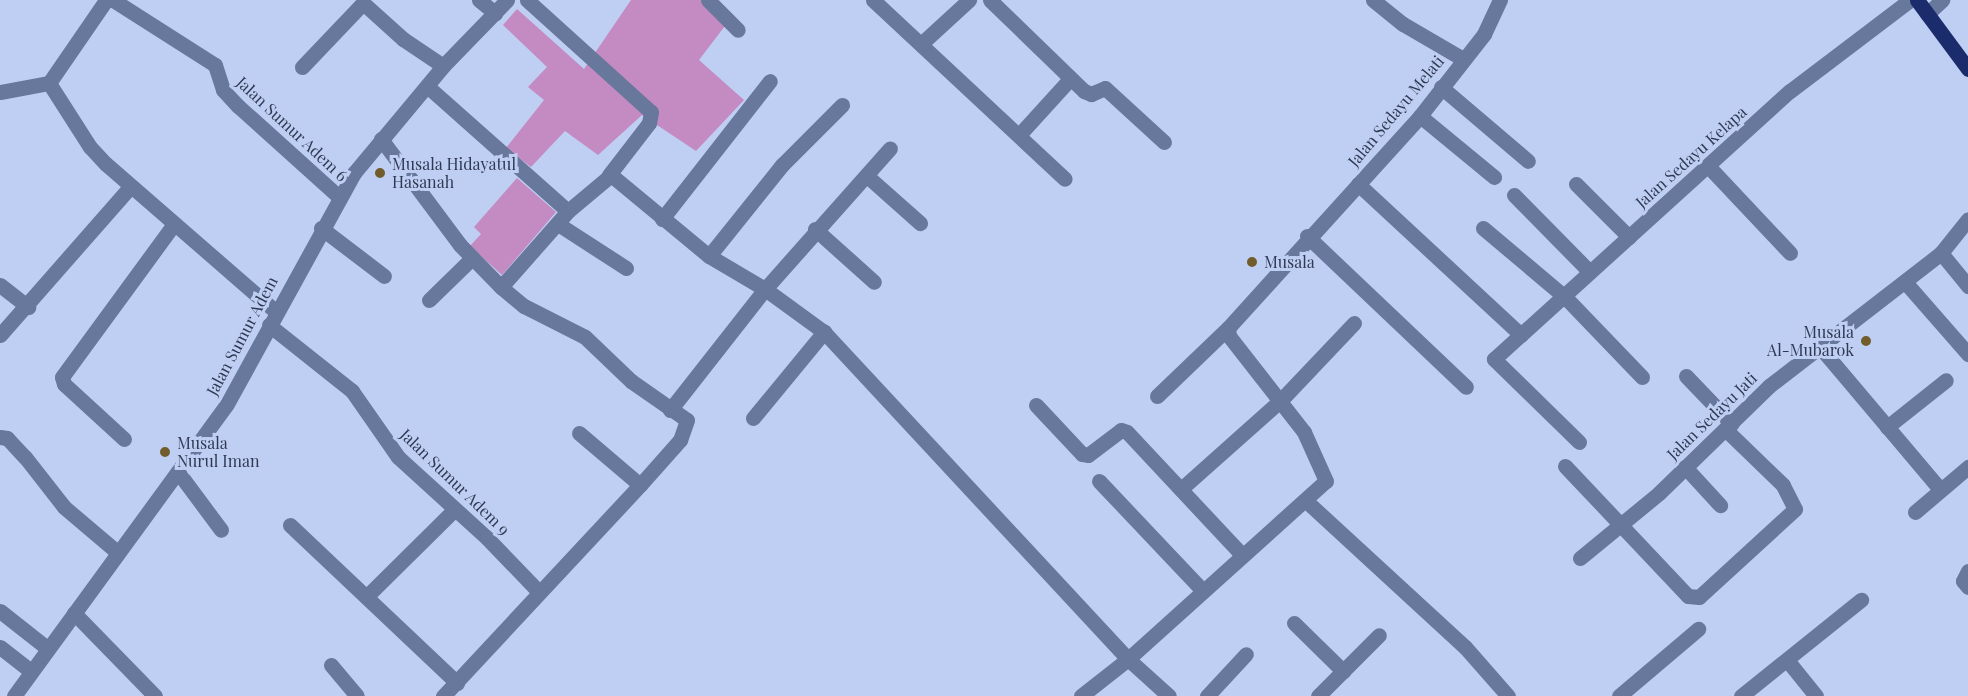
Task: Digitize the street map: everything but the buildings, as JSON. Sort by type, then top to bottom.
[{"type":"main road","points":[[1917,0],[1968,69]]},
{"type":"street","points":[[0,92],[49,83],[106,0]]},
{"type":"street","name":"Jalan Sumur Adem 6","points":[[113,0],[212,62],[219,71],[219,82],[231,98],[339,197]]},
{"type":"street","points":[[479,0],[495,13]]},
{"type":"street","name":"Jalan Sumur Adem","points":[[14,696],[227,404],[339,197],[381,139],[443,66],[507,0]]},
{"type":"street","points":[[501,288],[568,211],[609,175],[649,123],[651,112],[527,0]]},
{"type":"street","points":[[708,0],[738,30]]},
{"type":"street","points":[[873,0],[922,43],[1065,179]]},
{"type":"street","points":[[922,43],[969,0]]},
{"type":"street","points":[[990,0],[1070,79],[1088,93],[1105,88],[1164,142]]},
{"type":"street","points":[[1372,0],[1403,24],[1463,59]]},
{"type":"street","name":"Jalan Sedayu Melati","points":[[1157,396],[1228,328],[1307,236],[1420,116],[1484,34],[1500,0]]},
{"type":"street","name":"Jalan Sedayu Kelapa","points":[[1579,442],[1494,359],[1709,167],[1790,91],[1910,0]]},
{"type":"street","points":[[1927,14],[1942,0]]},
{"type":"street","points":[[302,67],[363,3],[403,39],[443,66]]},
{"type":"street","points":[[1019,135],[1070,79]]},
{"type":"street","points":[[662,219],[770,81]]},
{"type":"street","name":"Jalan Sumur Adem 9","points":[[49,83],[90,147],[352,391],[390,447],[539,592]]},
{"type":"street","points":[[427,86],[568,211]]},
{"type":"street","points":[[1441,87],[1528,161]]},
{"type":"street","points":[[709,256],[782,165],[842,105]]},
{"type":"street","points":[[1420,116],[1494,177]]},
{"type":"street","points":[[381,139],[472,258],[501,288],[524,306],[585,337],[631,381],[687,420],[686,429],[640,485],[443,696]]},
{"type":"street","points":[[670,410],[765,289],[890,148]]},
{"type":"street","points":[[1709,167],[1790,253]]},
{"type":"street","points":[[609,175],[709,256],[765,289],[824,332],[1128,659],[1169,696]]},
{"type":"street","points":[[867,176],[920,222]]},
{"type":"street","points":[[1358,184],[1521,336]]},
{"type":"street","points":[[1576,184],[1629,237]]},
{"type":"street","points":[[0,335],[28,307],[131,186]]},
{"type":"street","points":[[1514,195],[1590,272]]},
{"type":"street","name":"Jalan Sedayu Jati","points":[[1580,558],[1729,427],[1769,386],[1941,253],[1968,219]]},
{"type":"street","points":[[558,224],[626,268]]},
{"type":"street","points":[[124,439],[64,384],[62,377],[174,225]]},
{"type":"street","points":[[321,228],[384,276]]},
{"type":"street","points":[[1483,228],[1565,297],[1642,377]]},
{"type":"street","points":[[815,230],[874,282]]},
{"type":"street","points":[[1307,236],[1466,387]]},
{"type":"street","points":[[1941,253],[1968,286]]},
{"type":"street","points":[[429,300],[472,258]]},
{"type":"street","points":[[1905,282],[1968,354]]},
{"type":"street","points":[[0,285],[28,307]]},
{"type":"street","points":[[1181,489],[1281,400],[1354,323]]},
{"type":"street","points":[[1081,696],[1128,659],[1241,554],[1308,503],[1326,480],[1304,432],[1232,340],[1228,328]]},
{"type":"street","points":[[753,418],[824,332]]},
{"type":"street","points":[[1819,346],[1939,488]]},
{"type":"street","points":[[1565,466],[1619,525],[1693,598],[1766,539],[1792,514],[1795,502],[1686,376]]},
{"type":"street","points":[[1887,427],[1946,380]]},
{"type":"street","points":[[1036,405],[1082,454],[1088,455],[1121,429],[1127,432],[1241,554]]},
{"type":"street","points":[[579,433],[640,485]]},
{"type":"street","points":[[0,437],[7,438],[25,457],[64,507],[117,552]]},
{"type":"street","points":[[1685,467],[1720,505]]},
{"type":"street","points":[[1915,512],[1939,488],[1968,467]]},
{"type":"street","points":[[178,472],[221,530]]},
{"type":"street","points":[[1099,481],[1203,591]]},
{"type":"street","points":[[1308,503],[1465,647],[1508,696]]},
{"type":"street","points":[[368,595],[454,510]]},
{"type":"street","points":[[290,525],[368,595],[457,683]]},
{"type":"street","points":[[1968,571],[1963,581],[1968,587]]},
{"type":"street","points":[[1742,696],[1861,600]]},
{"type":"street","points":[[0,611],[48,648]]},
{"type":"street","points":[[74,613],[155,696]]},
{"type":"street","points":[[1294,623],[1342,671]]},
{"type":"street","points":[[1619,696],[1698,629]]},
{"type":"street","points":[[1318,696],[1379,635]]},
{"type":"street","points":[[0,647],[31,671]]},
{"type":"street","points":[[1207,696],[1246,654]]},
{"type":"street","points":[[1787,660],[1816,696]]},
{"type":"street","points":[[331,665],[357,696]]},
{"type":"shaded area","points":[[631,0],[703,0],[728,22],[699,60],[744,100],[696,151],[642,115],[598,155],[565,131],[531,167],[506,148],[544,100],[528,87],[547,67],[503,25],[517,9],[584,69]]},
{"type":"shaded area","points":[[517,178],[556,212],[502,275],[470,246],[481,234],[474,227]]},
{"type":"place","name":"Musala Hidayatul Hasanah","points":[[380,173]]},
{"type":"place","name":"Musala","points":[[1252,262]]},
{"type":"place","name":"Musala Al-Mubarok","points":[[1866,341]]},
{"type":"place","name":"Musala Nurul Iman","points":[[165,452]]}]
